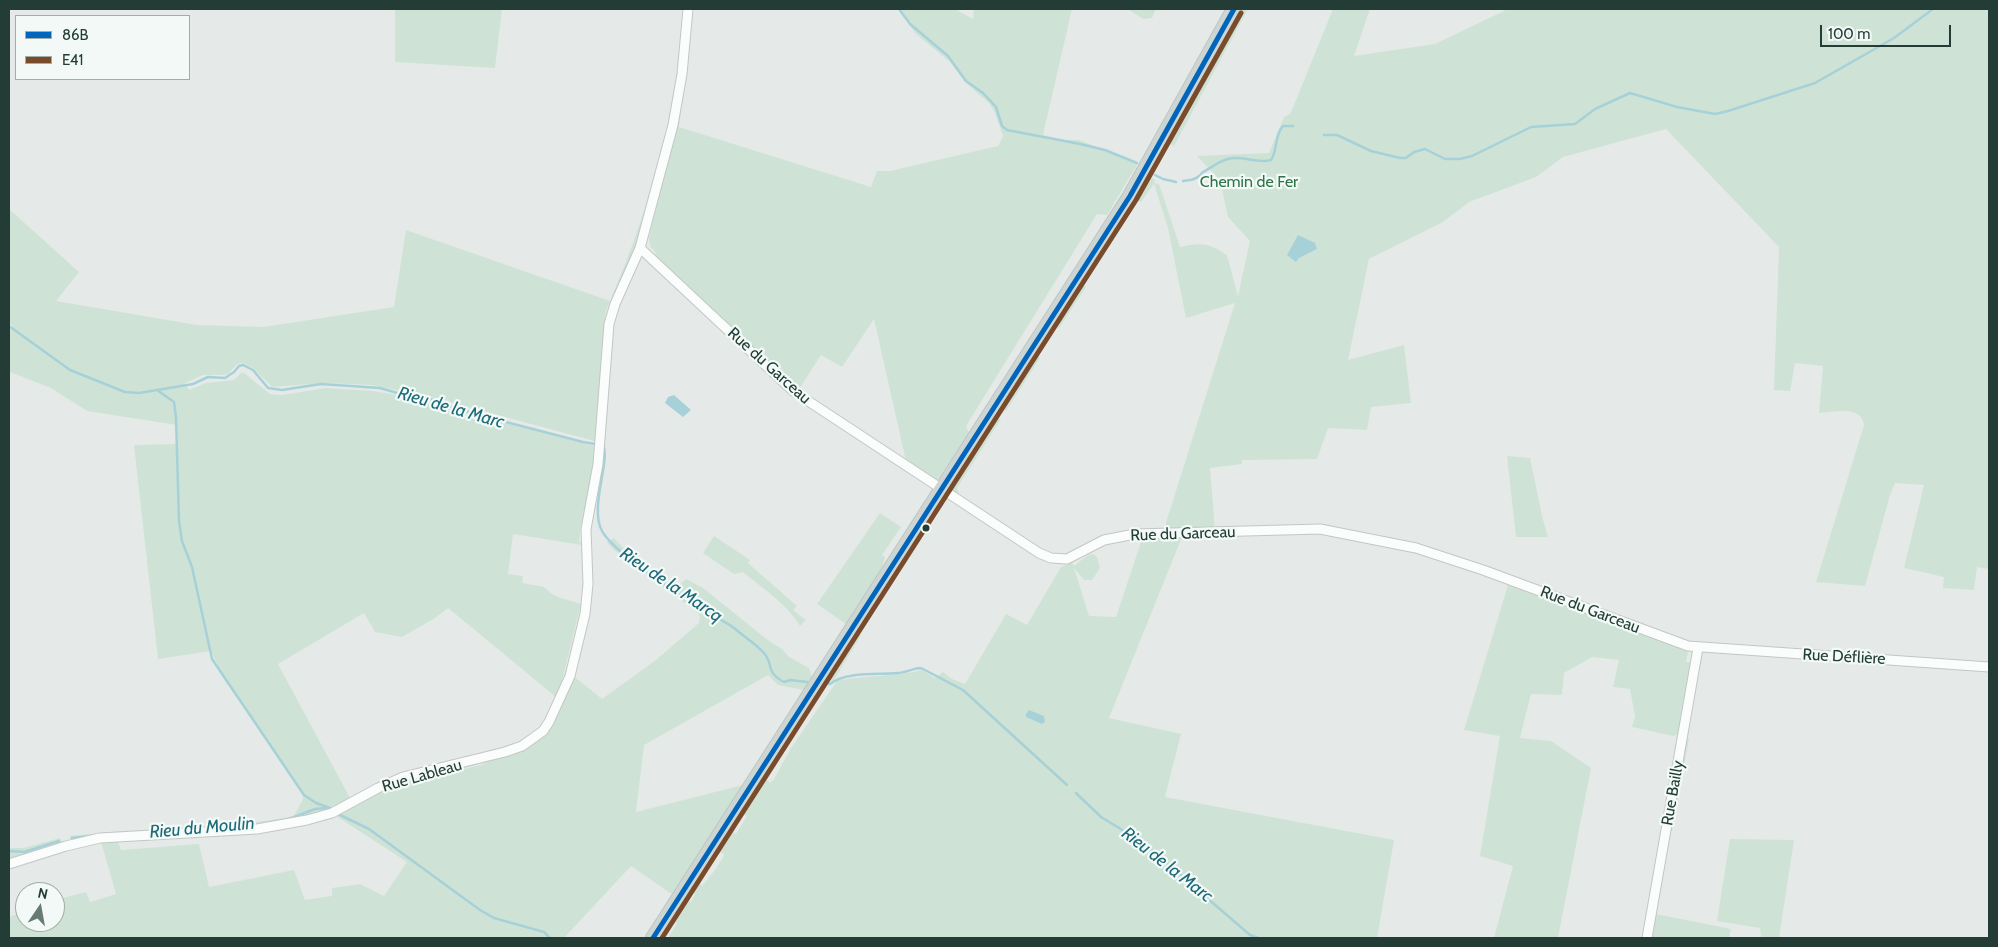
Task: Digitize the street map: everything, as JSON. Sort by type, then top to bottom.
[{"type":"main road","points":[[653,938],[1146,170],[1234,9]]},
{"type":"street","points":[[640,248],[673,125],[682,74],[688,9]]},
{"type":"street","name":"Rue Lableau","points":[[9,864],[100,838],[257,829],[307,820],[332,813],[403,777],[505,752],[522,746],[536,737],[549,722],[570,676],[585,614],[588,584],[586,529],[600,444],[611,315],[640,248]]},
{"type":"street","name":"Rue du Garceau","points":[[640,248],[784,384],[941,490],[1039,552],[1052,558],[1068,560],[1104,540],[1135,534],[1320,529],[1416,548],[1483,570],[1679,643],[1698,648]]},
{"type":"street","name":"Rue Déflière","points":[[1698,648],[1989,667]]},
{"type":"street","name":"Rue Bailly","points":[[1647,938],[1698,648]]},
{"type":"green space","points":[[395,9],[502,9],[495,68],[395,62]]},
{"type":"green space","points":[[899,9],[955,9],[973,19],[974,9],[1072,9],[1043,135],[1066,140],[1079,140],[1138,163],[1107,215],[1097,214],[966,426],[969,433],[938,479],[933,479],[906,461],[874,319],[842,367],[821,355],[799,389],[730,328],[731,326],[727,322],[725,324],[654,256],[656,253],[650,246],[649,238],[662,177],[664,177],[668,163],[666,162],[683,91],[679,127],[871,187],[877,171],[890,171],[998,146],[1003,136],[995,113],[989,103],[965,82],[950,62],[915,33]]},
{"type":"green space","points":[[1128,9],[1156,9],[1152,18],[1143,19]]},
{"type":"green space","points":[[1242,9],[1248,9],[1174,146],[1170,144]]},
{"type":"green space","name":"Chemin de Fer","points":[[1333,9],[1370,9],[1354,56],[1435,44],[1508,9],[1989,9],[1989,569],[1977,567],[1974,590],[1943,588],[1944,577],[1904,568],[1924,485],[1895,483],[1865,586],[1816,582],[1864,425],[1862,419],[1853,412],[1819,413],[1823,366],[1795,363],[1790,391],[1774,390],[1779,247],[1666,129],[1563,157],[1536,177],[1469,202],[1443,222],[1369,259],[1348,360],[1404,345],[1411,403],[1371,407],[1367,430],[1328,428],[1317,459],[1242,460],[1242,464],[1210,468],[1215,530],[1164,529],[1235,303],[1186,318],[1168,228],[1154,184],[1141,202],[1137,199],[1152,178],[1155,180],[1154,183],[1159,184],[1180,247],[1194,244],[1205,245],[1227,255],[1238,296],[1250,241],[1228,217],[1220,180],[1197,156],[1269,153],[1284,117],[1290,114],[1294,105]]},
{"type":"green space","points":[[675,89],[677,89],[671,122],[638,242],[615,297],[612,296],[650,194],[664,142]]},
{"type":"green space","points":[[9,209],[79,272],[56,301],[197,325],[263,327],[394,307],[406,230],[610,301],[606,311],[604,327],[606,328],[603,347],[601,404],[598,404],[597,414],[600,415],[598,442],[434,398],[372,385],[326,383],[272,387],[253,368],[242,363],[237,364],[228,374],[203,375],[185,383],[189,390],[206,383],[234,380],[241,373],[244,373],[270,394],[282,395],[326,388],[398,395],[594,446],[593,459],[596,460],[581,524],[579,541],[582,545],[513,534],[508,574],[523,576],[522,583],[544,587],[552,594],[581,604],[559,693],[556,697],[448,608],[435,618],[402,637],[375,632],[364,613],[278,664],[350,798],[327,809],[329,812],[269,826],[71,842],[70,836],[211,827],[294,816],[303,799],[302,790],[223,678],[211,651],[158,659],[134,445],[177,444],[177,425],[87,411],[51,388],[10,372],[9,329],[13,326],[9,323]]},
{"type":"green space","points":[[1082,284],[1086,287],[1059,328],[1055,326]]},
{"type":"green space","points":[[1036,355],[1040,358],[1006,411],[1003,407]]},
{"type":"green space","points":[[791,392],[910,470],[908,473],[790,394]]},
{"type":"green space","points":[[996,418],[1001,419],[957,488],[958,495],[953,491],[952,487]]},
{"type":"green space","points":[[1507,456],[1530,458],[1548,537],[1516,537]]},
{"type":"green space","points":[[880,513],[901,527],[882,555],[885,557],[882,568],[846,624],[817,604]]},
{"type":"green space","points":[[714,536],[750,560],[748,563],[797,606],[793,610],[806,620],[800,626],[781,603],[743,572],[734,574],[703,553]]},
{"type":"green space","points":[[1182,537],[1109,718],[1181,734],[1165,797],[1394,840],[1377,938],[668,938],[677,923],[673,921],[683,903],[691,902],[695,894],[692,890],[698,881],[702,886],[724,856],[724,854],[718,851],[730,831],[736,834],[747,816],[742,814],[762,781],[767,780],[770,783],[774,779],[791,748],[837,681],[922,670],[935,678],[943,672],[952,679],[965,684],[1006,614],[1027,625],[1061,567],[1072,562],[1074,566],[1088,555],[1093,554],[1097,557],[1100,568],[1092,580],[1084,580],[1074,568],[1089,616],[1116,617],[1142,539]]},
{"type":"green space","points":[[614,538],[635,559],[662,579],[679,585],[686,579],[703,588],[769,641],[782,649],[789,657],[809,668],[812,677],[804,690],[778,685],[768,675],[644,745],[636,812],[743,785],[673,895],[631,866],[564,938],[9,938],[9,917],[15,915],[15,932],[65,932],[65,897],[86,892],[90,902],[116,894],[101,841],[117,840],[121,850],[199,844],[209,887],[294,870],[305,900],[332,896],[332,888],[360,884],[384,896],[407,862],[336,816],[379,792],[398,784],[481,765],[487,762],[464,768],[464,766],[535,740],[536,742],[545,736],[543,733],[564,701],[575,677],[602,699],[656,660],[699,623],[700,617],[698,613],[613,549],[607,542]]},
{"type":"green space","points":[[1508,585],[1688,651],[1686,662],[1695,663],[1679,734],[1673,736],[1632,727],[1635,716],[1630,689],[1613,687],[1619,660],[1592,657],[1564,673],[1562,695],[1531,694],[1520,738],[1551,741],[1591,768],[1558,938],[1494,938],[1513,866],[1480,856],[1500,736],[1464,730]]},
{"type":"green space","points":[[858,633],[861,635],[833,682],[828,678]]},
{"type":"green space","points":[[1685,738],[1689,739],[1672,831],[1668,830]]},
{"type":"green space","points":[[60,838],[63,844],[9,861],[9,848],[24,848]]},
{"type":"green space","points":[[1730,839],[1794,840],[1779,938],[1761,938],[1760,928],[1717,921]]},
{"type":"green space","points":[[1654,915],[1731,929],[1729,938],[1650,938]]},
{"type":"water","points":[[1298,235],[1315,243],[1317,249],[1299,258],[1296,262],[1287,255]]},
{"type":"water","points":[[674,395],[691,410],[683,417],[665,403],[668,397]]},
{"type":"water","points":[[1029,710],[1044,716],[1045,722],[1042,724],[1026,717]]},
{"type":"waterway","points":[[899,9],[910,24],[948,56],[966,81],[983,93],[996,107],[1002,126],[1007,130],[1105,150],[1137,163]]},
{"type":"waterway","points":[[1324,135],[1337,135],[1371,151],[1400,158],[1406,158],[1414,152],[1425,149],[1445,159],[1460,159],[1472,156],[1531,127],[1575,124],[1595,109],[1630,93],[1677,107],[1715,114],[1815,83],[1894,38],[1933,9]]},
{"type":"waterway","points":[[1183,181],[1197,178],[1203,172],[1228,159],[1271,160],[1275,152],[1280,130],[1283,126],[1293,126]]},
{"type":"waterway","points":[[1155,175],[1176,182]]},
{"type":"waterway","name":"Rieu de la Marc","points":[[9,326],[70,370],[125,392],[139,393],[193,384],[208,377],[225,378],[239,366],[243,365],[253,370],[268,388],[282,390],[321,384],[380,388],[415,398],[438,400],[453,408],[481,415],[494,421],[506,422],[595,444]]},
{"type":"waterway","points":[[157,390],[174,402],[179,521],[182,541],[192,567],[212,659],[304,795],[316,803],[330,808]]},
{"type":"waterway","name":"Rieu de la Marcq","points":[[603,445],[605,452],[598,510],[602,531],[609,540],[646,572],[698,607],[730,625],[753,643],[767,657],[772,671],[778,678],[784,682],[790,680],[807,682]]},
{"type":"waterway","name":"Rieu de la Marcq","points":[[827,683],[830,684],[853,675],[900,673],[921,668],[963,690],[1067,785]]},
{"type":"waterway","name":"Rieu de la Marc","points":[[1076,793],[1101,817],[1142,842],[1250,935],[1258,938]]},
{"type":"waterway","name":"Rieu du Moulin","points":[[289,819],[315,809],[326,808]]},
{"type":"waterway","name":"Rieu du Moulin","points":[[338,814],[369,829],[480,910],[494,918],[544,932],[550,938]]},
{"type":"waterway","name":"Rieu du Moulin","points":[[72,838],[92,836]]},
{"type":"waterway","name":"Rieu du Moulin","points":[[9,851],[24,852],[59,841]]},
{"type":"transit line","name":"86B","points":[[653,938],[1130,196],[1234,9]]},
{"type":"transit line","name":"E41","points":[[662,938],[1136,200],[1241,13]]}]
